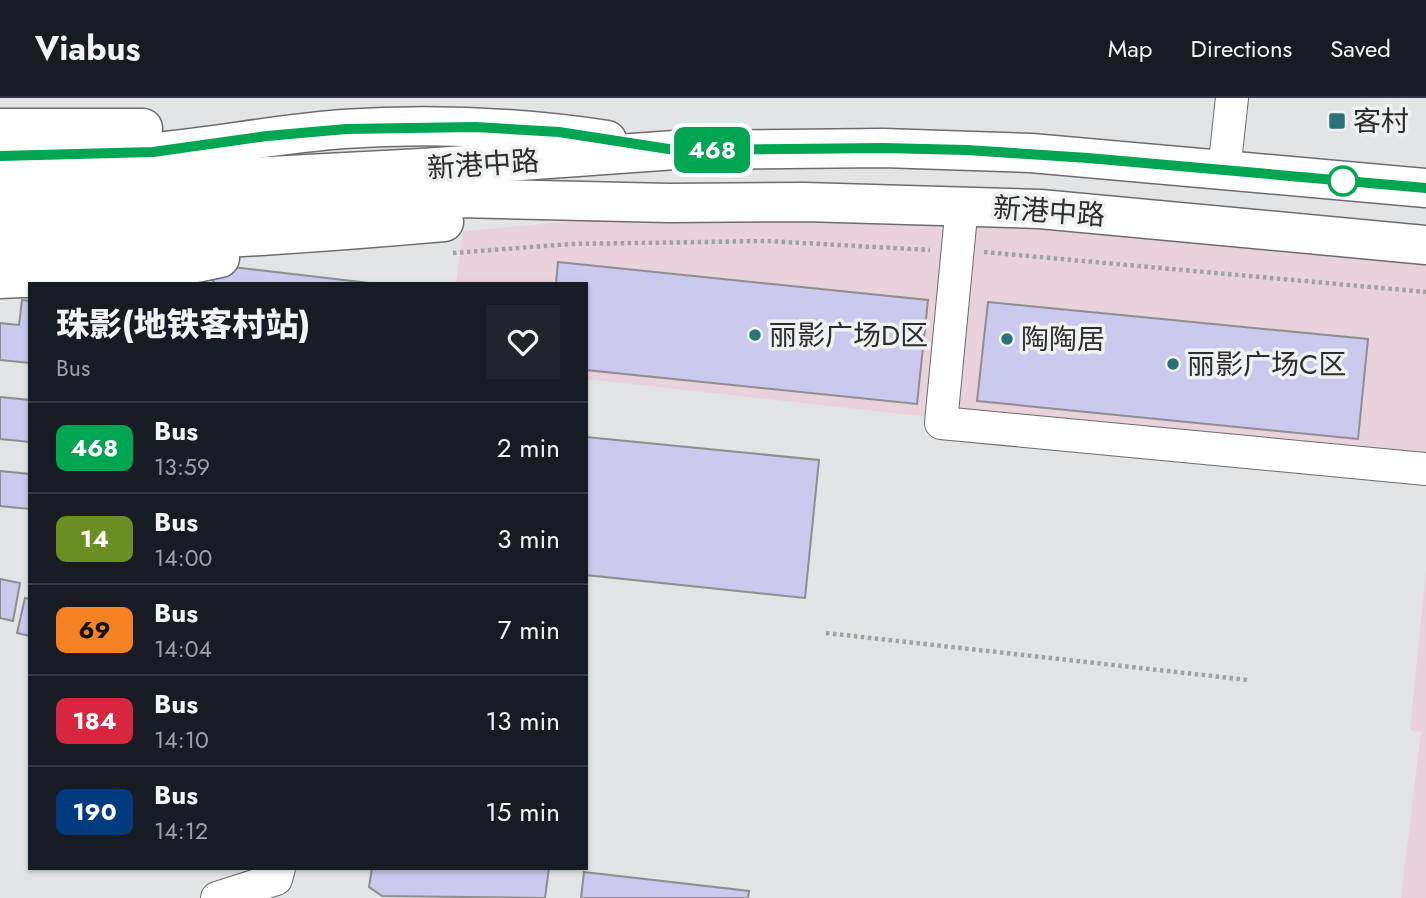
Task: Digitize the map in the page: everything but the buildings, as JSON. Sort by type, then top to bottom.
[{"type":"main road","points":[[0,156],[153,152],[267,136],[346,129],[475,127],[559,132],[675,150]]},
{"type":"main road","points":[[0,128],[141,128],[267,136]]},
{"type":"main road","name":"新港中路","points":[[0,190],[434,167],[675,150],[869,148],[967,150],[1088,158],[1426,188]]},
{"type":"main road","name":"新港中路","points":[[0,218],[459,198],[669,203],[804,202],[962,205],[1120,215],[1426,244]]},
{"type":"main road","points":[[0,248],[325,233],[669,203]]},
{"type":"main road","points":[[0,279],[120,273],[202,273],[325,233]]},
{"type":"street","points":[[1224,171],[1232,98]]},
{"type":"street","points":[[962,205],[941,423],[1426,469]]},
{"type":"street","points":[[217,898],[276,879],[278,870]]},
{"type":"path","points":[[444,254],[570,244],[766,241],[1152,266],[1426,292]]},
{"type":"path","points":[[826,633],[1248,680]]},
{"type":"shaded area","points":[[834,210],[1426,253],[1426,472],[588,379],[588,282],[456,282],[463,231],[671,213]]},
{"type":"shaded area","points":[[1426,570],[1426,898],[1401,898],[1421,732],[1410,730]]},
{"type":"bus line","name":"468","points":[[0,156],[153,152],[267,136],[346,129],[475,127],[559,132],[675,150],[883,148],[1031,153],[1426,188]]},
{"type":"place","name":"客村","points":[[1337,121]]},
{"type":"place","name":"丽影广场D区","points":[[755,335]]},
{"type":"place","name":"陶陶居","points":[[1007,339]]},
{"type":"place","name":"丽影广场C区","points":[[1173,364]]}]
